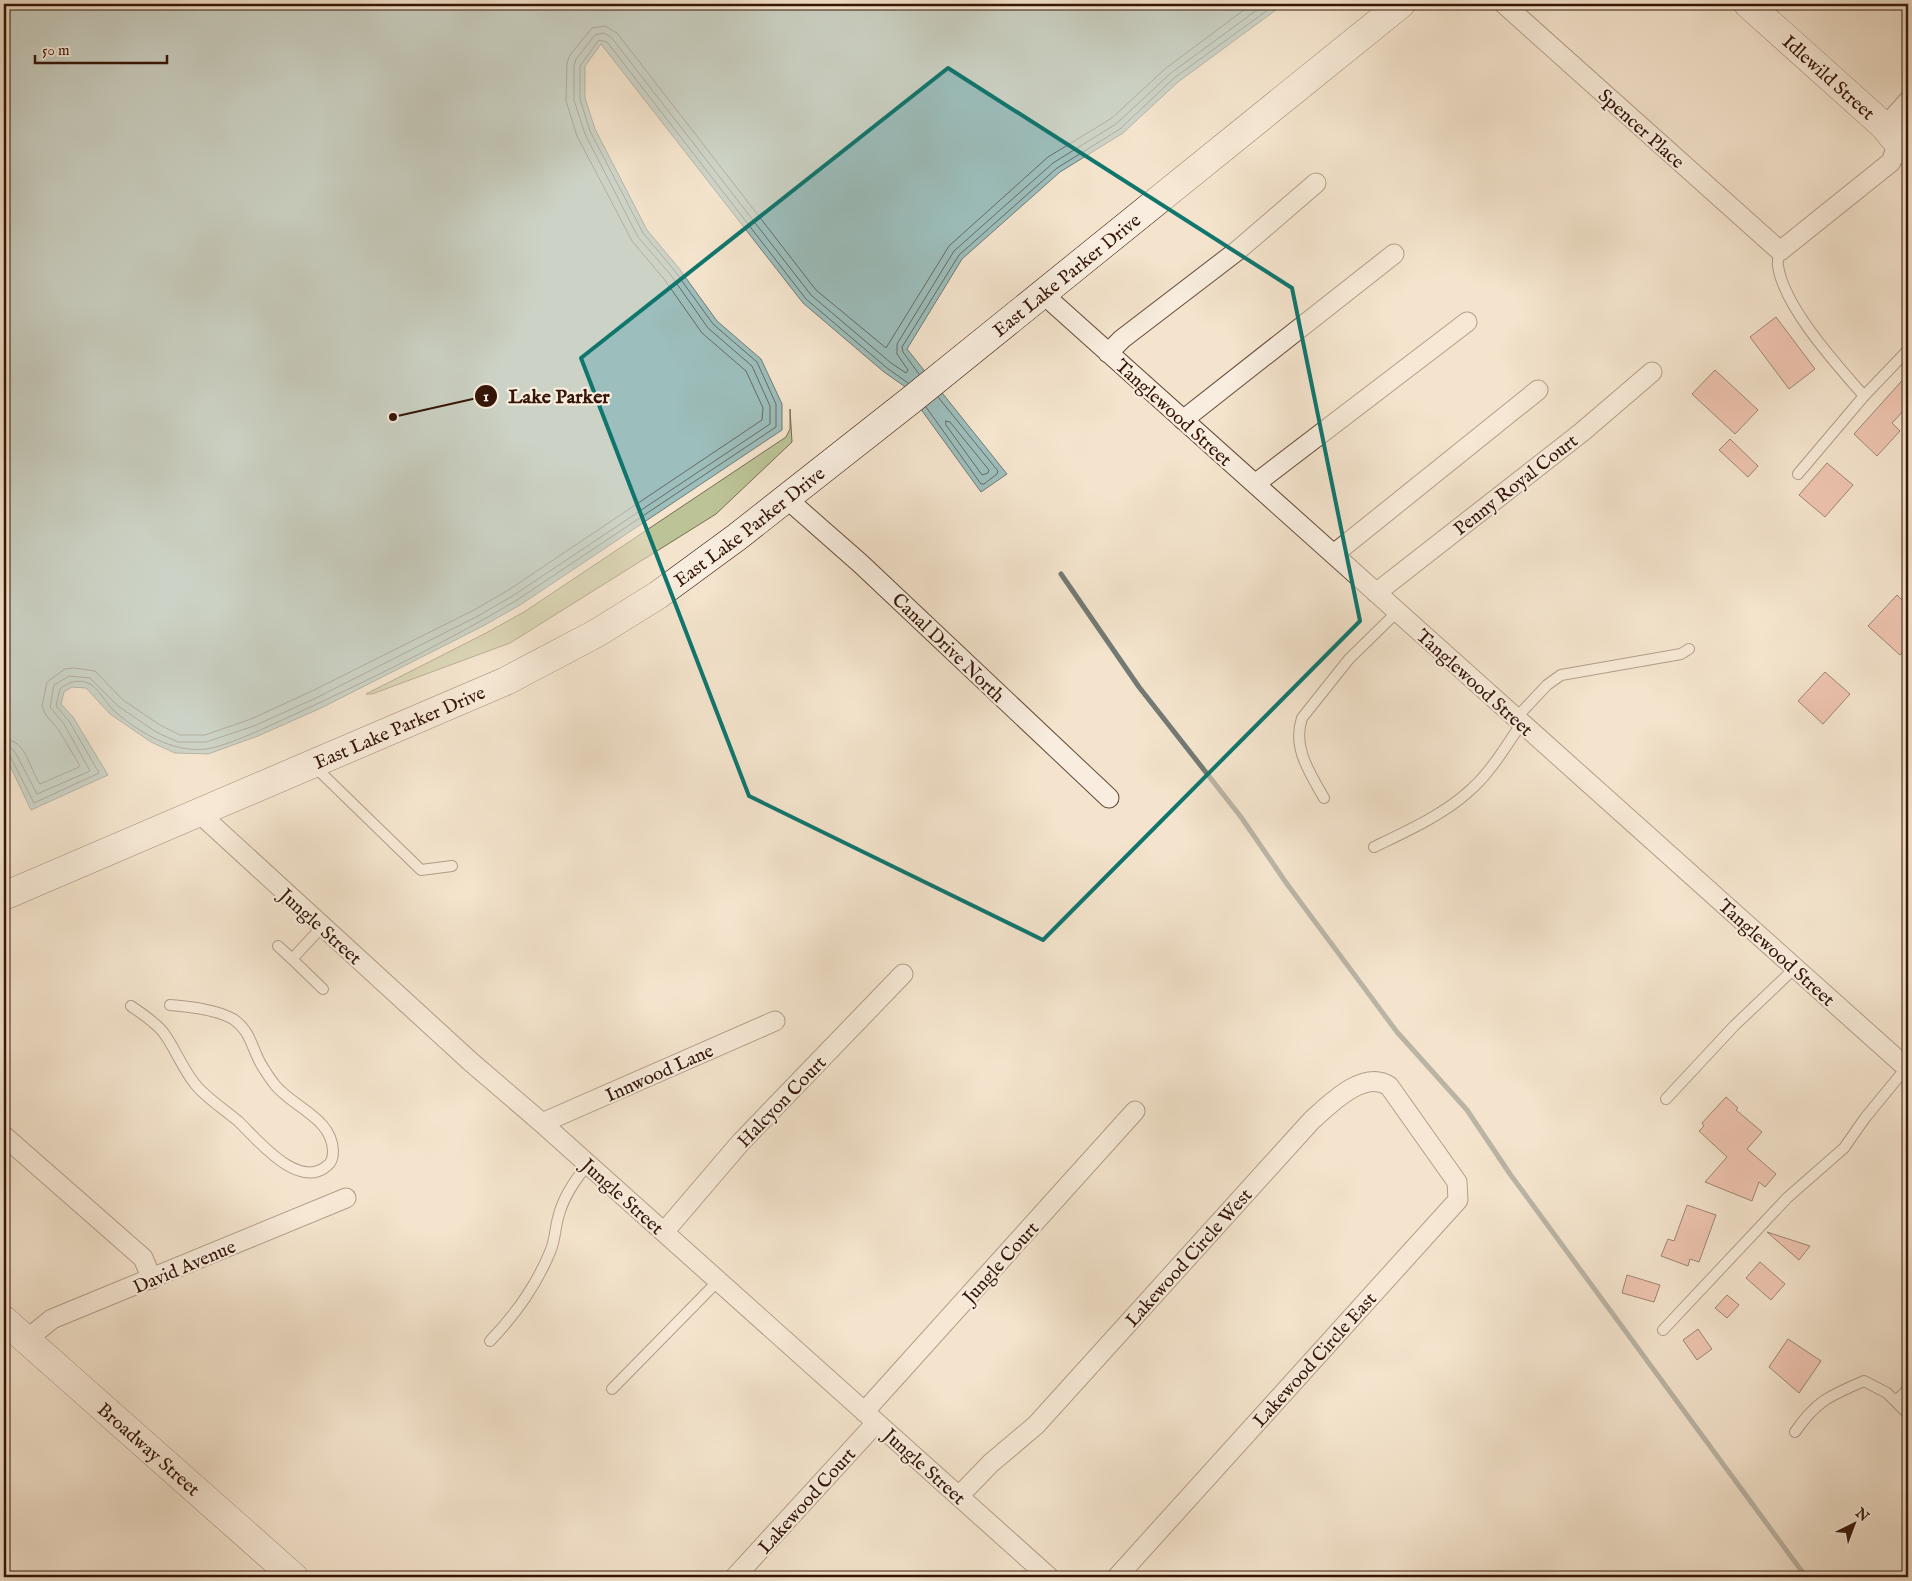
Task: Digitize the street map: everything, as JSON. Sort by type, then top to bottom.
[{"type":"street","name":"East Lake Parker Drive","points":[[4,896],[506,681],[597,633],[685,577],[936,380],[1401,4]]},
{"type":"street","name":"Spencer Place","points":[[1504,4],[1780,251]]},
{"type":"street","name":"Idlewild Street","points":[[1748,4],[1884,126],[1903,147]]},
{"type":"street","points":[[1780,251],[1891,162],[1903,147],[1891,120],[1908,101]]},
{"type":"street","points":[[1108,353],[1122,339],[1237,251],[1316,183]]},
{"type":"street","points":[[1183,420],[1394,254]]},
{"type":"street","name":"Tanglewood Street","points":[[1043,294],[1907,1068]]},
{"type":"street","points":[[1255,484],[1467,322]]},
{"type":"street","name":"Penny Royal Court","points":[[1376,593],[1582,432],[1652,372]]},
{"type":"street","points":[[1334,554],[1538,390]]},
{"type":"street","name":"Canal Drive North","points":[[786,498],[861,564],[1110,798]]},
{"type":"street","name":"Jungle Street","points":[[199,813],[471,1062],[542,1123],[1049,1577]]},
{"type":"street","name":"Halcyon Court","points":[[664,1232],[741,1142],[903,974]]},
{"type":"street","name":"Innwood Lane","points":[[542,1123],[775,1021]]},
{"type":"street","name":"Lakewood Circle West","points":[[959,1496],[991,1463],[1036,1425],[1312,1120],[1330,1104],[1353,1088],[1369,1082],[1383,1082],[1389,1086],[1421,1131]]},
{"type":"street","name":"Jungle Court","points":[[870,1418],[1135,1112]]},
{"type":"street","name":"Lakewood Circle East","points":[[1117,1577],[1458,1200],[1457,1182],[1421,1131]]},
{"type":"street","points":[[4,1136],[143,1258],[152,1279]]},
{"type":"street","name":"David Avenue","points":[[26,1340],[52,1319],[346,1198]]},
{"type":"street","name":"Broadway Street","points":[[4,1320],[294,1577]]},
{"type":"street","name":"Lakewood Court","points":[[735,1577],[870,1418]]},
{"type":"lane","points":[[1780,251],[1777,265],[1790,299],[1821,346],[1864,396]]},
{"type":"lane","points":[[1798,474],[1864,396],[1908,350]]},
{"type":"lane","points":[[1324,798],[1303,760],[1299,746],[1298,728],[1302,718],[1349,659],[1397,612]]},
{"type":"lane","points":[[1374,847],[1440,812],[1467,793],[1499,757],[1519,721],[1547,685],[1561,675],[1681,654],[1688,649]]},
{"type":"lane","points":[[312,764],[421,870],[452,866]]},
{"type":"lane","points":[[292,959],[322,927]]},
{"type":"lane","points":[[278,946],[323,989]]},
{"type":"lane","points":[[1666,1099],[1734,1026],[1795,968]]},
{"type":"lane","points":[[131,1006],[163,1032],[195,1085],[239,1122],[273,1156],[291,1168],[306,1172],[323,1169],[330,1164],[333,1156],[333,1142],[327,1129],[277,1087],[257,1057],[251,1039],[245,1029],[232,1019],[203,1009],[170,1005]]},
{"type":"lane","points":[[1664,1330],[1787,1198],[1844,1148],[1865,1118],[1907,1068]]},
{"type":"lane","points":[[490,1341],[516,1314],[544,1267],[552,1249],[558,1216],[566,1197],[588,1164]]},
{"type":"lane","points":[[612,1389],[718,1281]]},
{"type":"lane","points":[[1795,1432],[1809,1411],[1829,1396],[1864,1381],[1887,1393],[1908,1414]]},
{"type":"lane","points":[[1896,1401],[1908,1389]]},
{"type":"highlighted area","points":[[948,68],[1292,288],[1360,621],[1043,940],[749,796],[581,358]]},
{"type":"green space","points":[[790,409],[792,442],[716,514],[510,643],[372,694],[366,694],[524,612],[786,437],[790,429]]},
{"type":"water","points":[[4,4],[1284,4],[1178,82],[1123,133],[1060,172],[962,259],[907,349],[1007,474],[981,492],[904,386],[884,372],[803,303],[601,44],[585,66],[585,98],[595,129],[647,230],[678,267],[717,321],[761,359],[782,404],[782,430],[520,605],[483,626],[321,708],[258,736],[208,754],[175,753],[151,742],[110,714],[86,688],[72,687],[64,692],[61,704],[73,717],[108,775],[31,810],[4,753]]},
{"type":"building","points":[[1776,317],[1815,369],[1789,389],[1750,337]]},
{"type":"building","points":[[1715,370],[1758,410],[1735,434],[1692,394]]},
{"type":"building","points":[[1908,374],[1908,406],[1892,423],[1900,431],[1877,456],[1854,434]]},
{"type":"building","points":[[1730,439],[1758,466],[1748,477],[1719,450]]},
{"type":"building","points":[[1827,463],[1853,485],[1825,517],[1799,495]]},
{"type":"building","points":[[1897,595],[1908,606],[1908,646],[1900,655],[1868,626]]},
{"type":"building","points":[[1825,672],[1850,694],[1823,724],[1798,701]]},
{"type":"building","points":[[1726,1097],[1738,1108],[1736,1110],[1762,1132],[1747,1149],[1776,1174],[1765,1187],[1759,1182],[1752,1201],[1705,1182],[1727,1157],[1699,1131],[1704,1126],[1702,1123]]},
{"type":"building","points":[[1687,1205],[1716,1215],[1699,1262],[1690,1259],[1688,1266],[1661,1256],[1668,1239],[1674,1241]]},
{"type":"building","points":[[1767,1232],[1810,1246],[1799,1260]]},
{"type":"building","points":[[1760,1262],[1785,1284],[1771,1300],[1746,1278]]},
{"type":"building","points":[[1627,1275],[1660,1285],[1654,1302],[1622,1293]]},
{"type":"building","points":[[1727,1295],[1739,1305],[1727,1318],[1715,1308]]},
{"type":"building","points":[[1698,1329],[1712,1349],[1697,1360],[1683,1340]]},
{"type":"building","points":[[1788,1339],[1821,1361],[1799,1393],[1769,1367]]},
{"type":"waterway","points":[[1061,574],[1139,687],[1241,817],[1287,884],[1397,1032],[1467,1110],[1510,1174],[1806,1577]]},
{"type":"place","name":"Lake Parker","points":[[393,417]]}]
